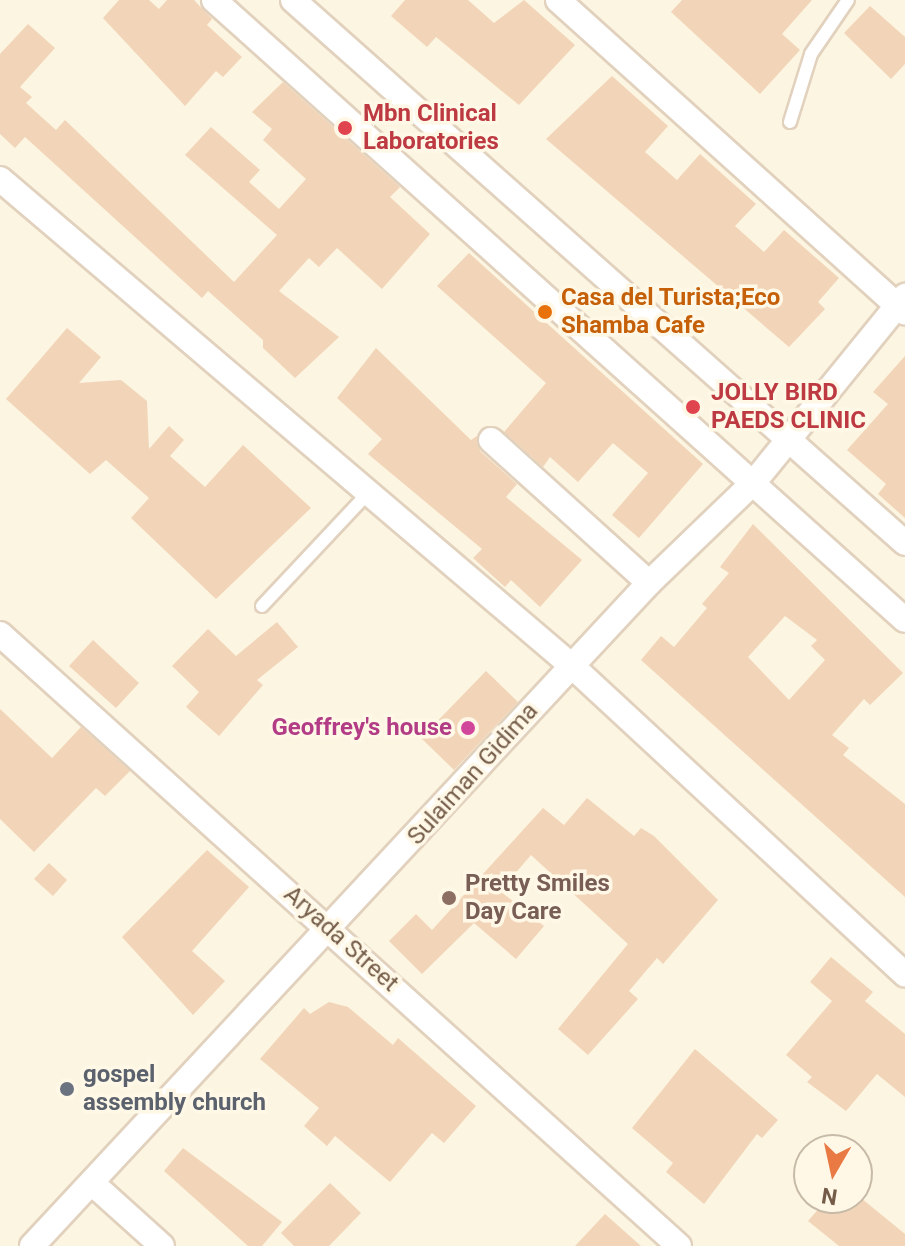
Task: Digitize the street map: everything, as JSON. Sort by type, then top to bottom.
[{"type":"street","points":[[214,0],[905,620]]},
{"type":"street","points":[[293,0],[905,543]]},
{"type":"street","points":[[558,0],[902,304]]},
{"type":"street","points":[[0,179],[572,666],[905,974]]},
{"type":"street","name":"Sulaiman Gidima","points":[[32,1246],[331,930],[649,583],[754,482],[902,304]]},
{"type":"street","points":[[491,440],[649,583]]},
{"type":"street","name":"Aryada Street","points":[[0,634],[679,1246]]},
{"type":"street","points":[[92,1183],[162,1246]]},
{"type":"lane","points":[[790,122],[811,54],[848,0]]},
{"type":"lane","points":[[262,606],[368,493]]},
{"type":"building","points":[[119,0],[149,0],[159,9],[167,0],[194,0],[212,19],[207,25],[242,57],[223,77],[216,71],[185,106],[103,18]]},
{"type":"building","points":[[405,0],[468,0],[494,23],[524,0],[575,45],[519,105],[436,37],[427,47],[391,16]]},
{"type":"building","points":[[682,0],[812,0],[782,34],[800,50],[760,94],[671,12]]},
{"type":"building","points":[[870,6],[905,37],[905,64],[891,79],[844,33]]},
{"type":"building","points":[[28,24],[55,48],[20,87],[32,97],[26,103],[56,130],[65,120],[234,282],[277,235],[185,155],[211,127],[260,170],[249,182],[279,209],[306,179],[263,140],[272,129],[252,112],[283,82],[400,187],[390,197],[430,234],[382,289],[337,248],[319,267],[309,258],[279,291],[339,337],[295,378],[263,348],[263,340],[208,291],[202,298],[25,137],[15,148],[0,134],[0,54]]},
{"type":"building","points":[[612,76],[668,126],[645,152],[677,180],[700,154],[756,204],[735,226],[764,252],[784,230],[839,278],[818,302],[825,309],[789,347],[546,139]]},
{"type":"building","points":[[469,253],[703,464],[639,538],[612,515],[648,473],[613,443],[578,482],[550,457],[543,467],[504,432],[546,383],[437,286]]},
{"type":"building","points":[[67,328],[101,357],[79,383],[121,380],[147,401],[149,449],[169,426],[184,440],[170,456],[205,487],[243,445],[311,508],[216,599],[131,518],[149,498],[106,460],[90,474],[6,399]]},
{"type":"building","points":[[376,348],[471,440],[477,436],[480,451],[517,484],[506,497],[582,560],[540,607],[511,580],[505,587],[473,558],[482,549],[368,454],[382,439],[337,398]]},
{"type":"building","points":[[905,356],[905,518],[878,494],[886,484],[847,450],[888,404],[873,392]]},
{"type":"building","points":[[753,524],[903,673],[870,705],[864,699],[832,735],[849,748],[843,755],[905,804],[905,897],[641,660],[661,636],[674,647],[707,608],[702,604],[729,573],[720,567]],"holes":[[[785,616],[817,640],[811,646],[825,660],[789,700],[748,657]]]},
{"type":"building","points":[[277,622],[298,647],[257,680],[263,685],[219,736],[186,707],[199,692],[172,666],[208,629],[236,656]]},
{"type":"building","points":[[93,640],[139,683],[116,708],[69,666]]},
{"type":"building","points":[[486,671],[518,702],[454,770],[421,738]]},
{"type":"building","points":[[0,709],[52,758],[81,727],[130,771],[105,796],[96,788],[34,852],[0,819]]},
{"type":"building","points":[[587,798],[634,836],[641,828],[654,836],[718,900],[663,964],[657,958],[629,991],[638,999],[588,1055],[558,1029],[628,944],[531,855],[500,891],[544,926],[516,959],[474,923],[422,974],[389,941],[416,914],[432,930],[543,808],[564,825]]},
{"type":"building","points":[[207,850],[249,887],[192,951],[225,981],[193,1015],[122,937]]},
{"type":"building","points":[[49,863],[67,880],[53,896],[34,879]]},
{"type":"building","points":[[831,957],[873,992],[865,1001],[905,1034],[905,1097],[877,1074],[846,1111],[807,1082],[812,1077],[786,1055],[832,1001],[810,982]]},
{"type":"building","points":[[329,1002],[348,1007],[393,1045],[398,1038],[476,1106],[444,1143],[432,1133],[390,1182],[335,1136],[327,1146],[304,1126],[319,1108],[260,1059],[304,1008],[310,1014]]},
{"type":"building","points":[[695,1049],[778,1120],[762,1138],[757,1134],[704,1204],[666,1172],[673,1163],[632,1128]]},
{"type":"building","points":[[183,1148],[282,1222],[262,1246],[248,1246],[164,1171]]},
{"type":"building","points":[[330,1183],[361,1213],[329,1246],[294,1246],[281,1233]]},
{"type":"building","points":[[873,1208],[905,1234],[905,1246],[839,1246],[808,1221],[814,1214],[873,1214]]},
{"type":"building","points":[[605,1214],[641,1246],[575,1246]]},
{"type":"place","name":"Mbn Clinical Laboratories","points":[[345,128]]},
{"type":"place","name":"Casa del Turista;Eco Shamba Cafe","points":[[545,312]]},
{"type":"place","name":"JOLLY BIRD PAEDS CLINIC","points":[[693,407]]},
{"type":"place","name":"Geoffrey's house","points":[[468,728]]},
{"type":"place","name":"Pretty Smiles Day Care","points":[[449,898]]},
{"type":"place","name":"gospel assembly church","points":[[67,1089]]}]
